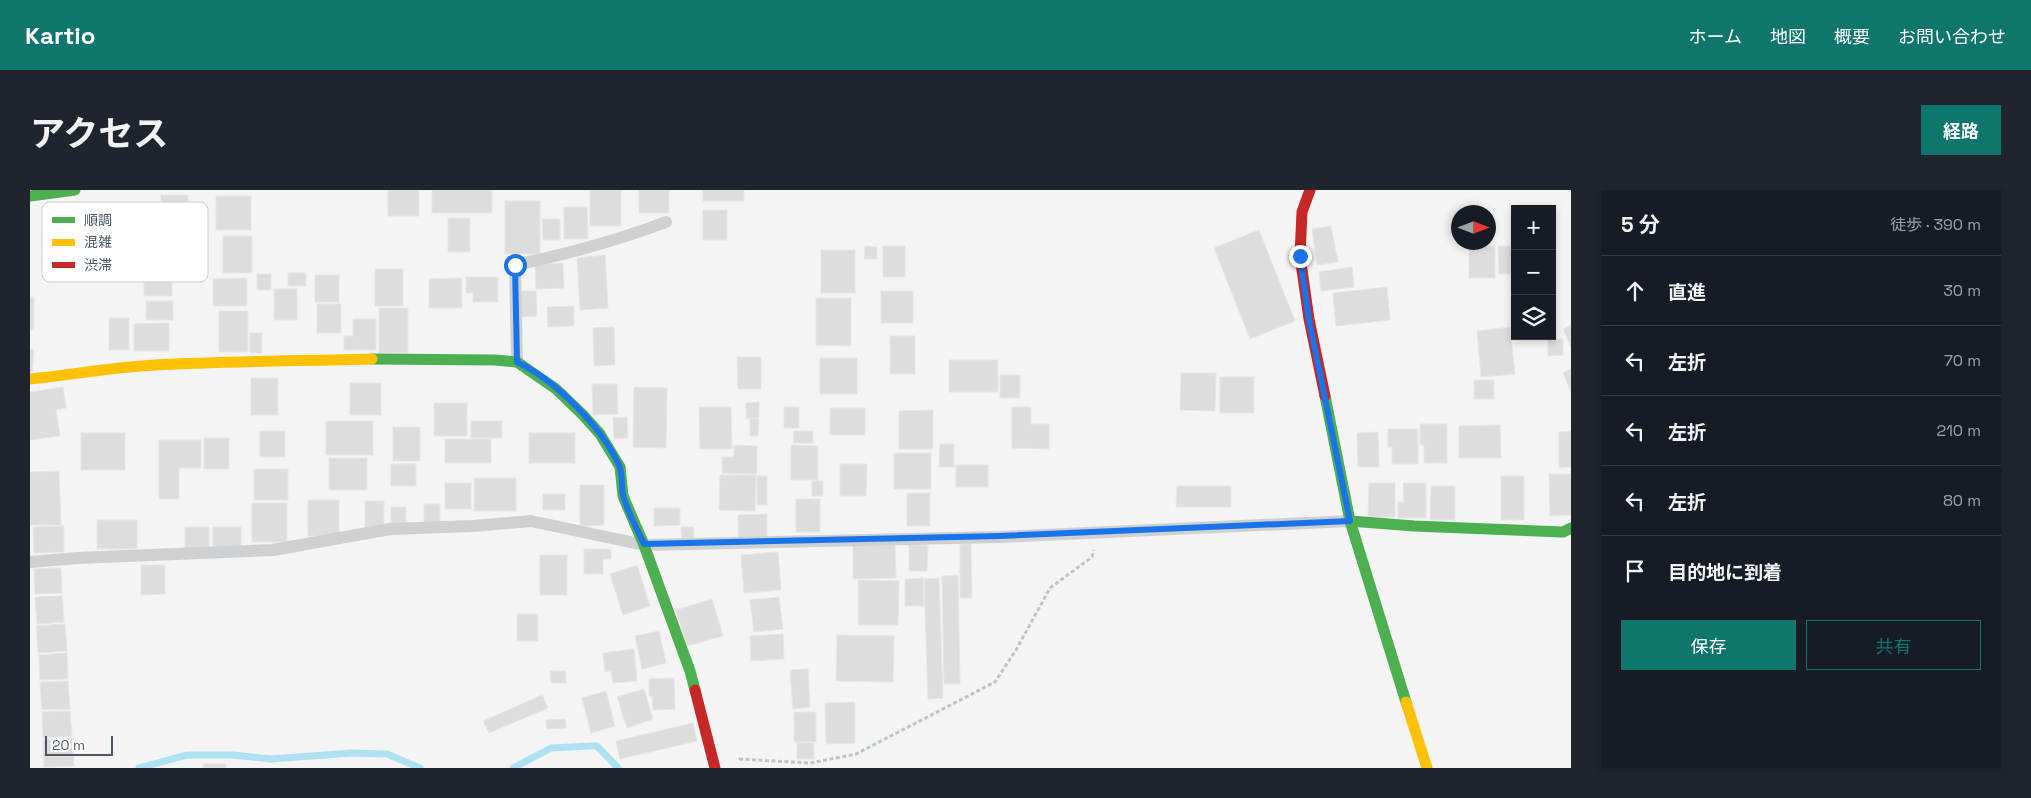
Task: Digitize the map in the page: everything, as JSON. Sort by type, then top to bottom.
[{"type":"street","points":[[30,196],[73,190]]},
{"type":"street","points":[[1310,190],[1302,212],[1300,256],[1309,320],[1350,521],[1427,768]]},
{"type":"street","points":[[30,379],[155,365],[392,358],[517,362],[528,368],[556,389],[583,415],[600,434],[620,467],[623,496],[644,544],[690,671],[714,763]]},
{"type":"street","points":[[1350,521],[1414,526],[1563,532],[1571,528]]},
{"type":"lane","points":[[517,362],[515,265],[624,238],[666,222]]},
{"type":"lane","points":[[30,562],[78,558],[273,550],[390,529],[473,526],[531,521],[644,544],[1000,536],[1350,521]]},
{"type":"path","points":[[714,763],[810,763],[856,754],[995,682],[1016,650],[1050,588],[1092,557],[1100,532]]},
{"type":"building","points":[[388,190],[419,190],[419,216],[388,216]]},
{"type":"building","points":[[432,190],[492,190],[492,213],[432,213]]},
{"type":"building","points":[[590,190],[621,190],[621,226],[590,226]]},
{"type":"building","points":[[639,190],[669,190],[669,213],[639,213]]},
{"type":"building","points":[[703,190],[744,190],[744,201],[703,201]]},
{"type":"building","points":[[161,195],[188,195],[188,202],[161,202]]},
{"type":"building","points":[[216,196],[251,196],[251,230],[216,230]]},
{"type":"building","points":[[505,201],[540,201],[540,254],[505,254]]},
{"type":"building","points":[[564,207],[587,207],[588,239],[564,239]]},
{"type":"building","points":[[703,210],[727,210],[727,240],[703,240]]},
{"type":"building","points":[[448,218],[470,218],[470,252],[448,252]]},
{"type":"building","points":[[542,219],[560,219],[560,240],[543,240]]},
{"type":"building","points":[[1331,226],[1338,262],[1317,265],[1312,229]]},
{"type":"building","points":[[1259,230],[1295,321],[1250,339],[1214,248]]},
{"type":"building","points":[[223,236],[252,236],[252,273],[223,273]]},
{"type":"building","points":[[865,246],[877,247],[877,259],[864,259]]},
{"type":"building","points":[[883,246],[905,246],[905,277],[883,277]]},
{"type":"building","points":[[1498,246],[1511,246],[1511,274],[1499,274]]},
{"type":"building","points":[[821,250],[855,250],[855,293],[821,293]]},
{"type":"building","points":[[1469,250],[1495,250],[1495,278],[1469,278]]},
{"type":"building","points":[[605,255],[608,308],[580,310],[577,258]]},
{"type":"building","points":[[563,263],[564,288],[536,289],[535,264]]},
{"type":"building","points":[[1352,267],[1354,287],[1321,291],[1319,272]]},
{"type":"building","points":[[375,269],[403,269],[403,306],[375,306]]},
{"type":"building","points":[[288,273],[306,273],[306,286],[288,286]]},
{"type":"building","points":[[257,274],[271,274],[271,290],[257,290]]},
{"type":"building","points":[[315,275],[339,275],[339,302],[315,302]]},
{"type":"building","points":[[466,277],[498,277],[498,302],[473,302],[473,293],[466,293]]},
{"type":"building","points":[[247,278],[247,306],[213,306],[213,279]]},
{"type":"building","points":[[462,278],[462,308],[429,308],[429,279]]},
{"type":"building","points":[[144,282],[172,282],[172,296],[144,296]]},
{"type":"building","points":[[1387,287],[1390,320],[1336,326],[1333,293]]},
{"type":"building","points":[[274,289],[297,289],[297,320],[274,320]]},
{"type":"building","points":[[519,291],[536,291],[537,316],[520,317]]},
{"type":"building","points":[[881,291],[913,291],[913,323],[881,323]]},
{"type":"building","points":[[30,297],[34,297],[34,330],[30,330]]},
{"type":"building","points":[[816,298],[851,298],[851,346],[816,345]]},
{"type":"building","points":[[146,301],[173,301],[173,320],[146,320]]},
{"type":"building","points":[[317,304],[341,304],[341,333],[317,333]]},
{"type":"building","points":[[574,306],[574,326],[548,327],[547,307]]},
{"type":"building","points":[[379,308],[408,308],[408,353],[379,353]]},
{"type":"building","points":[[219,311],[248,311],[248,352],[219,352]]},
{"type":"building","points":[[109,318],[129,318],[129,350],[109,350]]},
{"type":"building","points":[[353,319],[376,319],[376,350],[344,350],[344,336],[353,336]]},
{"type":"building","points":[[169,323],[169,351],[134,351],[134,324]]},
{"type":"building","points":[[1571,325],[1571,347],[1563,329]]},
{"type":"building","points":[[614,327],[615,365],[594,366],[593,328]]},
{"type":"building","points":[[1510,327],[1515,374],[1481,377],[1477,331]]},
{"type":"building","points":[[250,333],[262,333],[262,353],[250,353]]},
{"type":"building","points":[[890,336],[915,336],[915,374],[890,374]]},
{"type":"building","points":[[1563,339],[1563,355],[1548,356],[1548,340]]},
{"type":"building","points":[[30,349],[34,349],[32,372],[30,372]]},
{"type":"building","points":[[737,357],[761,357],[761,389],[738,389]]},
{"type":"building","points":[[820,358],[857,358],[857,394],[820,394]]},
{"type":"building","points":[[949,360],[998,360],[998,392],[949,392]]},
{"type":"building","points":[[1571,369],[1571,392],[1563,373]]},
{"type":"building","points":[[1181,373],[1216,373],[1215,411],[1180,410]]},
{"type":"building","points":[[1000,375],[1020,375],[1020,398],[1000,398]]},
{"type":"building","points":[[1220,377],[1254,377],[1254,413],[1220,413]]},
{"type":"building","points":[[251,378],[278,378],[278,415],[251,415]]},
{"type":"building","points":[[1474,380],[1494,380],[1494,399],[1474,399]]},
{"type":"building","points":[[350,383],[381,383],[381,415],[350,415]]},
{"type":"building","points":[[592,384],[617,384],[618,414],[593,415]]},
{"type":"building","points":[[63,387],[66,408],[56,410],[60,436],[30,440],[30,392]]},
{"type":"building","points":[[634,387],[667,388],[666,448],[633,447]]},
{"type":"building","points":[[759,402],[759,418],[746,419],[746,403]]},
{"type":"building","points":[[434,403],[467,403],[467,436],[434,436]]},
{"type":"building","points":[[699,407],[731,407],[732,449],[700,449]]},
{"type":"building","points":[[784,407],[799,407],[799,428],[784,428]]},
{"type":"building","points":[[1012,407],[1031,407],[1031,424],[1049,424],[1049,449],[1012,448]]},
{"type":"building","points":[[830,408],[865,408],[865,435],[830,435]]},
{"type":"building","points":[[933,410],[933,449],[899,449],[899,411]]},
{"type":"building","points":[[627,417],[628,438],[614,439],[613,418]]},
{"type":"building","points":[[750,419],[759,419],[758,436],[750,436]]},
{"type":"building","points":[[326,421],[373,421],[373,455],[326,455]]},
{"type":"building","points":[[471,421],[502,421],[502,438],[471,438]]},
{"type":"building","points":[[1420,424],[1447,424],[1447,463],[1424,463],[1424,445],[1420,445]]},
{"type":"building","points":[[1500,425],[1501,458],[1459,458],[1459,426]]},
{"type":"building","points":[[393,427],[420,427],[420,461],[393,461]]},
{"type":"building","points":[[1388,429],[1418,429],[1418,464],[1392,464],[1392,447],[1388,447]]},
{"type":"building","points":[[260,431],[285,431],[285,457],[260,457]]},
{"type":"building","points":[[794,431],[813,431],[813,443],[793,443]]},
{"type":"building","points":[[1571,431],[1571,467],[1559,468],[1559,432]]},
{"type":"building","points":[[1378,432],[1379,467],[1358,467],[1357,433]]},
{"type":"building","points":[[81,433],[125,433],[125,470],[81,470]]},
{"type":"building","points":[[529,433],[575,433],[575,463],[529,463]]},
{"type":"building","points":[[204,438],[229,438],[229,469],[204,469]]},
{"type":"building","points":[[445,439],[491,439],[491,463],[445,463]]},
{"type":"building","points":[[159,440],[201,440],[201,468],[179,468],[179,499],[159,499]]},
{"type":"building","points":[[940,444],[954,444],[954,467],[939,467]]},
{"type":"building","points":[[734,445],[757,446],[757,474],[722,473],[722,457],[734,457]]},
{"type":"building","points":[[791,445],[818,446],[818,480],[791,480]]},
{"type":"building","points":[[894,453],[931,453],[931,489],[894,489]]},
{"type":"building","points":[[329,458],[367,458],[367,490],[329,490]]},
{"type":"building","points":[[391,464],[416,464],[416,486],[391,486]]},
{"type":"building","points":[[840,464],[867,464],[866,496],[840,496]]},
{"type":"building","points":[[956,465],[988,465],[988,487],[956,487]]},
{"type":"building","points":[[254,469],[288,469],[288,500],[254,500]]},
{"type":"building","points":[[59,471],[61,525],[30,525],[30,472]]},
{"type":"building","points":[[1549,474],[1571,474],[1571,515],[1550,516]]},
{"type":"building","points":[[720,475],[756,475],[755,511],[719,510]]},
{"type":"building","points":[[757,476],[767,476],[767,505],[757,505]]},
{"type":"building","points":[[1501,476],[1524,476],[1524,520],[1501,520]]},
{"type":"building","points":[[474,478],[516,478],[516,511],[474,511]]},
{"type":"building","points":[[812,481],[823,481],[823,496],[812,496]]},
{"type":"building","points":[[445,483],[471,483],[471,509],[445,509]]},
{"type":"building","points":[[1369,483],[1395,483],[1395,517],[1368,517]]},
{"type":"building","points":[[1403,483],[1426,483],[1426,518],[1398,518],[1398,502],[1404,502]]},
{"type":"building","points":[[580,485],[604,485],[604,525],[580,526]]},
{"type":"building","points":[[1177,486],[1231,486],[1231,507],[1176,507]]},
{"type":"building","points":[[1431,486],[1455,486],[1455,520],[1430,520]]},
{"type":"building","points":[[907,493],[930,493],[930,526],[907,526]]},
{"type":"building","points":[[543,494],[565,494],[565,510],[543,510]]},
{"type":"building","points":[[796,499],[820,499],[820,532],[796,532]]},
{"type":"building","points":[[308,500],[339,500],[339,536],[308,536]]},
{"type":"building","points":[[365,501],[384,501],[384,529],[365,529]]},
{"type":"building","points":[[252,503],[287,503],[287,542],[252,542]]},
{"type":"building","points":[[424,504],[440,504],[440,525],[424,525]]},
{"type":"building","points":[[391,507],[406,507],[406,527],[391,527]]},
{"type":"building","points":[[654,508],[680,508],[680,525],[654,526]]},
{"type":"building","points":[[767,514],[767,540],[738,540],[738,515]]},
{"type":"building","points":[[97,520],[137,520],[137,549],[97,549]]},
{"type":"building","points":[[64,526],[64,552],[34,553],[33,527]]},
{"type":"building","points":[[185,527],[209,527],[209,551],[185,551]]},
{"type":"building","points":[[213,527],[241,527],[241,549],[213,549]]},
{"type":"building","points":[[681,527],[694,527],[694,538],[682,538]]},
{"type":"building","points":[[960,544],[971,544],[972,598],[960,598]]},
{"type":"building","points":[[853,545],[895,545],[896,578],[853,579]]},
{"type":"building","points":[[909,545],[928,545],[927,571],[909,571]]},
{"type":"building","points":[[584,549],[611,549],[611,559],[603,559],[603,574],[584,574]]},
{"type":"building","points":[[778,552],[781,590],[744,593],[741,555]]},
{"type":"building","points":[[540,555],[567,555],[567,595],[540,595]]},
{"type":"building","points":[[141,565],[165,565],[165,594],[141,595]]},
{"type":"building","points":[[637,565],[650,606],[623,615],[610,574]]},
{"type":"building","points":[[61,568],[62,593],[35,594],[34,569]]},
{"type":"building","points":[[958,575],[960,684],[944,684],[942,576]]},
{"type":"building","points":[[923,578],[924,606],[905,606],[905,579]]},
{"type":"building","points":[[939,578],[943,698],[928,699],[924,579]]},
{"type":"building","points":[[858,580],[899,581],[898,625],[858,625]]},
{"type":"building","points":[[62,596],[64,622],[37,624],[35,597]]},
{"type":"building","points":[[779,597],[783,629],[754,632],[750,600]]},
{"type":"building","points":[[712,599],[723,636],[687,646],[676,610]]},
{"type":"building","points":[[517,614],[538,614],[538,641],[517,641]]},
{"type":"building","points":[[65,624],[67,651],[38,653],[36,626]]},
{"type":"building","points":[[659,631],[666,663],[642,669],[635,636]]},
{"type":"building","points":[[783,634],[784,659],[751,661],[750,636]]},
{"type":"building","points":[[837,635],[894,636],[893,682],[836,681]]},
{"type":"building","points":[[634,649],[637,681],[613,683],[611,671],[605,672],[603,653]]},
{"type":"building","points":[[67,653],[68,679],[40,680],[39,655]]},
{"type":"building","points":[[808,669],[810,707],[793,709],[790,670]]},
{"type":"building","points":[[550,671],[566,671],[566,683],[551,683]]},
{"type":"building","points":[[674,678],[675,709],[653,710],[652,696],[649,696],[649,679]]},
{"type":"building","points":[[68,681],[70,709],[42,710],[40,682]]},
{"type":"building","points":[[644,689],[653,719],[627,728],[617,697]]},
{"type":"building","points":[[606,691],[615,726],[591,733],[582,698]]},
{"type":"building","points":[[542,695],[548,708],[489,733],[483,721]]},
{"type":"building","points":[[855,702],[855,743],[826,744],[825,703]]},
{"type":"building","points":[[70,711],[72,736],[43,738],[42,712]]},
{"type":"building","points":[[794,712],[816,712],[816,742],[794,742]]},
{"type":"building","points":[[565,719],[566,728],[547,729],[546,720]]},
{"type":"building","points":[[693,723],[697,741],[620,759],[616,741]]},
{"type":"building","points":[[72,738],[74,766],[44,767],[43,740]]},
{"type":"building","points":[[797,743],[814,743],[814,759],[797,759]]},
{"type":"building","points":[[203,764],[226,764],[226,768],[203,768]]},
{"type":"waterway","points":[[513,768],[551,748],[592,746],[597,746],[618,768]]},
{"type":"waterway","points":[[139,768],[187,755],[233,755],[271,759],[352,753],[387,754],[420,768]]},
{"type":"traffic: fast","points":[[30,196],[75,190]]},
{"type":"traffic: fast","points":[[372,359],[495,360],[517,362],[556,389],[583,415],[600,434],[620,467],[623,496],[644,545],[690,671],[695,690]]},
{"type":"traffic: fast","points":[[1325,396],[1350,521],[1406,702]]},
{"type":"traffic: fast","points":[[1350,521],[1414,526],[1563,532],[1571,528]]},
{"type":"traffic: slow","points":[[30,379],[155,365],[372,359]]},
{"type":"traffic: slow","points":[[1406,702],[1427,768]]},
{"type":"traffic: jam","points":[[1310,190],[1302,212],[1300,256],[1309,319],[1325,396]]},
{"type":"traffic: jam","points":[[695,690],[715,768]]},
{"type":"route","points":[[515,265],[517,362],[538,374],[556,389],[600,434],[620,467],[623,496],[644,544],[1000,536],[1350,521],[1309,320],[1300,256]]}]
